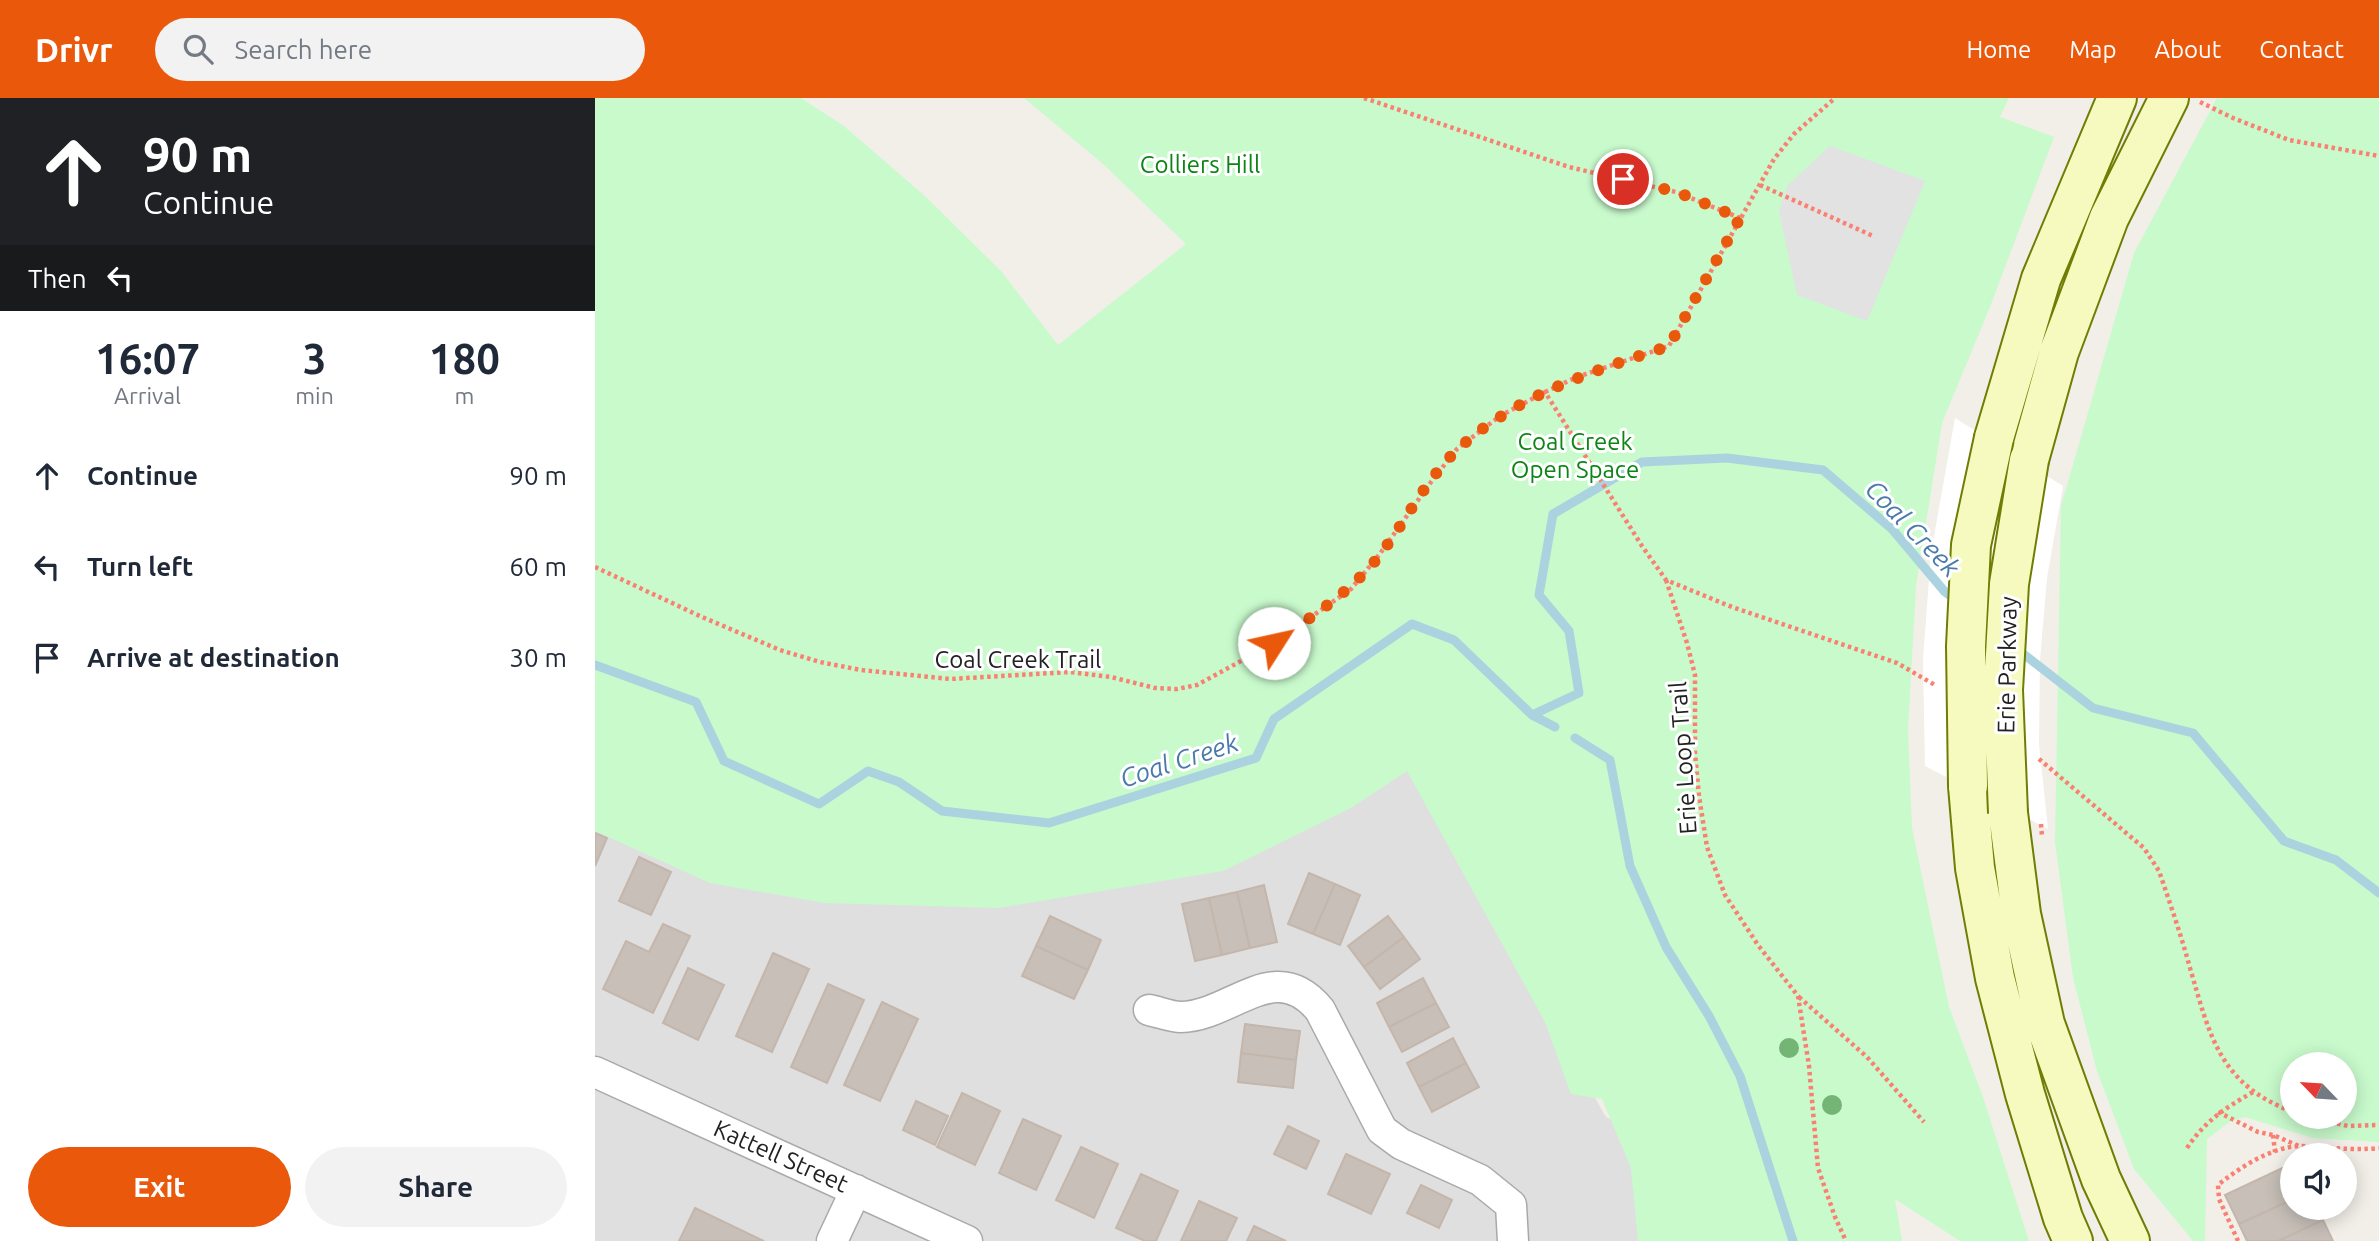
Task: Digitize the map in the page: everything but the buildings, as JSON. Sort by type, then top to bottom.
[{"type":"main road","name":"Erie Parkway","points":[[2073,1241],[2063,1218],[2025,1094],[1996,978],[1975,868],[1968,786],[1966,646],[1971,545],[1994,438],[2041,279],[2117,98]]},
{"type":"main road","name":"Erie Parkway","points":[[2130,1241],[2101,1179],[2045,1024],[2021,914],[2008,813],[2003,677],[2009,584],[2029,460],[2059,352],[2109,218],[2169,98]]},
{"type":"street","points":[[1149,1010],[1182,1017],[1271,987],[1292,989],[1310,997],[1320,1010],[1382,1129],[1401,1144],[1481,1180],[1511,1205],[1513,1241]]},
{"type":"street","name":"Kattell Street","points":[[595,1072],[967,1241]]},
{"type":"street","points":[[832,1241],[856,1190]]},
{"type":"path","points":[[1364,98],[1569,167],[1677,192],[1740,218]]},
{"type":"path","name":"Coal Creek Trail","points":[[595,568],[780,650],[861,670],[950,679],[1070,672],[1111,677],[1155,688],[1177,689],[1198,685],[1274,643],[1350,589],[1380,555],[1457,449],[1500,416],[1577,377],[1669,346],[1774,159],[1794,134],[1835,98]]},
{"type":"path","points":[[2191,98],[2290,140],[2379,156]]},
{"type":"path","points":[[1760,185],[1873,236]]},
{"type":"path","points":[[1545,392],[1619,506]]},
{"type":"path","name":"Erie Loop Trail","points":[[1666,580],[1695,675],[1695,753],[1707,847],[1725,895],[1758,945],[1798,996],[1809,1066],[1818,1168],[1846,1241]]},
{"type":"path","points":[[1798,996],[1867,1057],[1924,1122]]},
{"type":"path","points":[[2187,1148],[2201,1128],[2218,1112],[2253,1092]]},
{"type":"path","points":[[2218,1112],[2258,1132],[2292,1143]]},
{"type":"path","points":[[2357,1126],[2379,1125]]},
{"type":"path","points":[[2273,1135],[2274,1152]]},
{"type":"path","points":[[2357,1151],[2379,1148]]},
{"type":"path","points":[[2238,1241],[2219,1199],[2218,1185],[2232,1174],[2280,1151]]},
{"type":"shaded area","points":[[1830,146],[1925,181],[1867,321],[1797,295],[1779,211],[1787,186]]},
{"type":"shaded area","points":[[595,390],[1407,770],[1606,1117],[1864,1241],[595,1241]]},
{"type":"green space","name":"Coal Creek Open Space","points":[[595,98],[801,98],[844,126],[926,197],[1001,271],[1058,345],[1186,244],[1103,164],[1024,98],[2009,98],[2000,117],[2054,137],[1990,307],[1942,423],[1916,586],[1908,730],[1912,828],[1949,1007],[1982,1094],[2029,1241],[1960,1241],[1895,1199],[1902,1241],[1638,1241],[1631,1168],[1602,1099],[1571,1094],[1545,1022],[1407,771],[1351,808],[1223,871],[998,908],[825,903],[710,883],[595,831]]},
{"type":"green space","points":[[2217,98],[2379,98],[2379,1142],[2312,1138],[2283,1129],[2357,1129],[2357,1052],[2280,1052],[2280,1128],[2245,1117],[2231,1121],[2207,1139],[2205,1241],[2193,1241],[2134,1169],[2097,1071],[2073,978],[2055,842],[2061,506],[2134,253]]},
{"type":"pier","points":[[1955,418],[2063,486],[2047,578],[2040,660],[2039,744],[2048,829],[1925,766],[1923,659],[1931,553]]},
{"type":"waterway","name":"Coal Creek","points":[[595,665],[696,702],[724,761],[819,804],[868,771],[899,782],[942,811],[1049,823],[1256,758],[1274,719],[1412,624],[1454,640],[1532,715],[1579,693],[1569,631],[1539,595],[1553,514],[1642,462],[1727,458],[1823,470],[1892,529],[1945,592],[1957,601]]},
{"type":"waterway","name":"Coal Creek","points":[[2017,649],[2093,708],[2193,733],[2284,841],[2336,860],[2379,893]]},
{"type":"waterway","points":[[1532,715],[1555,727]]},
{"type":"waterway","points":[[1575,738],[1610,760],[1630,866],[1666,947],[1709,1016],[1740,1076],[1793,1241]]},
{"type":"route","points":[[1274,643],[1350,589],[1380,555],[1457,449],[1500,416],[1577,377],[1669,346],[1740,218],[1677,192],[1623,179]]},
{"type":"park label","name":"Colliers Hill","points":[[1200,164]]}]
